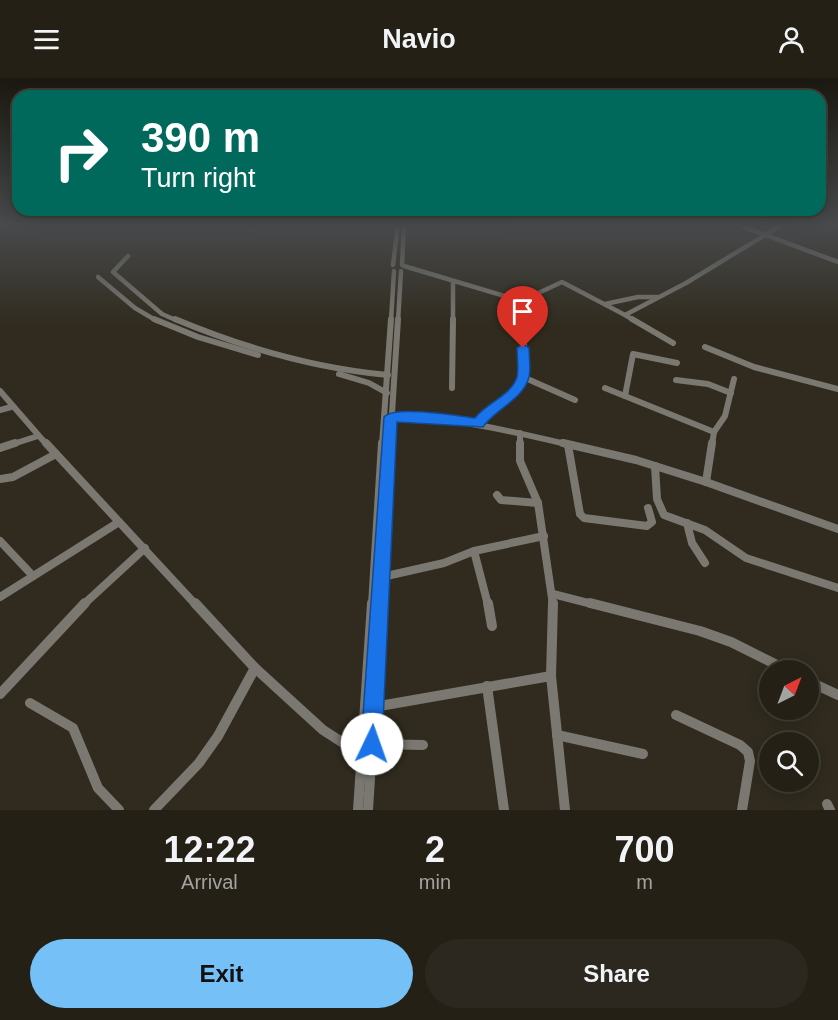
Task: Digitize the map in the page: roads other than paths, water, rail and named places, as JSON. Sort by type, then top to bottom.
[{"type":"street","points":[[126,258],[113,272],[162,314],[174,321],[257,351],[354,372],[385,374]]},
{"type":"street","points":[[358,810],[387,393],[385,374],[400,258]]},
{"type":"street","points":[[368,810],[401,258]]},
{"type":"street","points":[[625,315],[726,258]]},
{"type":"street","points":[[400,268],[418,271],[521,301],[562,282],[673,343]]},
{"type":"street","points":[[98,277],[141,312],[161,322],[238,350],[369,383],[387,393]]},
{"type":"street","points":[[452,388],[453,282]]},
{"type":"street","points":[[605,304],[638,297],[661,296]]},
{"type":"street","points":[[479,424],[484,416],[514,392],[523,377],[521,301]]},
{"type":"street","points":[[705,347],[727,359],[751,367],[838,389]]},
{"type":"street","points":[[625,396],[633,354],[677,363]]},
{"type":"street","points":[[369,383],[371,374]]},
{"type":"street","points":[[379,387],[385,374]]},
{"type":"street","points":[[523,377],[575,400]]},
{"type":"street","points":[[706,482],[714,432],[725,416],[734,379]]},
{"type":"street","points":[[676,380],[708,384],[731,393]]},
{"type":"street","points":[[605,388],[714,432]]},
{"type":"street","points":[[0,391],[11,407],[255,668],[323,730],[362,755]]},
{"type":"street","points":[[0,410],[11,407]]},
{"type":"street","points":[[391,417],[426,417],[479,424],[655,466],[838,529]]},
{"type":"street","points":[[520,433],[520,461],[538,503],[553,594],[551,676],[565,810]]},
{"type":"street","points":[[0,448],[38,436]]},
{"type":"street","points":[[568,445],[580,514],[584,518],[647,526],[652,522],[648,508]]},
{"type":"street","points":[[0,479],[13,477],[56,454]]},
{"type":"street","points":[[655,466],[659,510],[675,520],[705,530],[736,553],[838,588]]},
{"type":"street","points":[[497,495],[501,500],[538,503]]},
{"type":"street","points":[[0,597],[118,522]]},
{"type":"street","points":[[687,523],[692,543],[705,563]]},
{"type":"street","points":[[382,577],[444,562],[474,551],[544,536]]},
{"type":"street","points":[[1,544],[33,576]]},
{"type":"street","points":[[0,694],[73,614],[145,548]]},
{"type":"street","points":[[474,551],[491,614],[492,626]]},
{"type":"street","points":[[553,594],[700,631],[731,642],[767,660]]},
{"type":"street","points":[[154,810],[199,763],[218,736],[255,668]]},
{"type":"street","points":[[374,707],[551,676]]},
{"type":"street","points":[[487,686],[504,810]]},
{"type":"street","points":[[819,686],[838,694]]},
{"type":"street","points":[[30,703],[73,728],[98,788],[119,810]]},
{"type":"street","points":[[676,715],[740,745],[748,752],[750,761],[742,810]]},
{"type":"street","points":[[557,735],[643,754]]},
{"type":"street","points":[[372,744],[423,745]]}]
